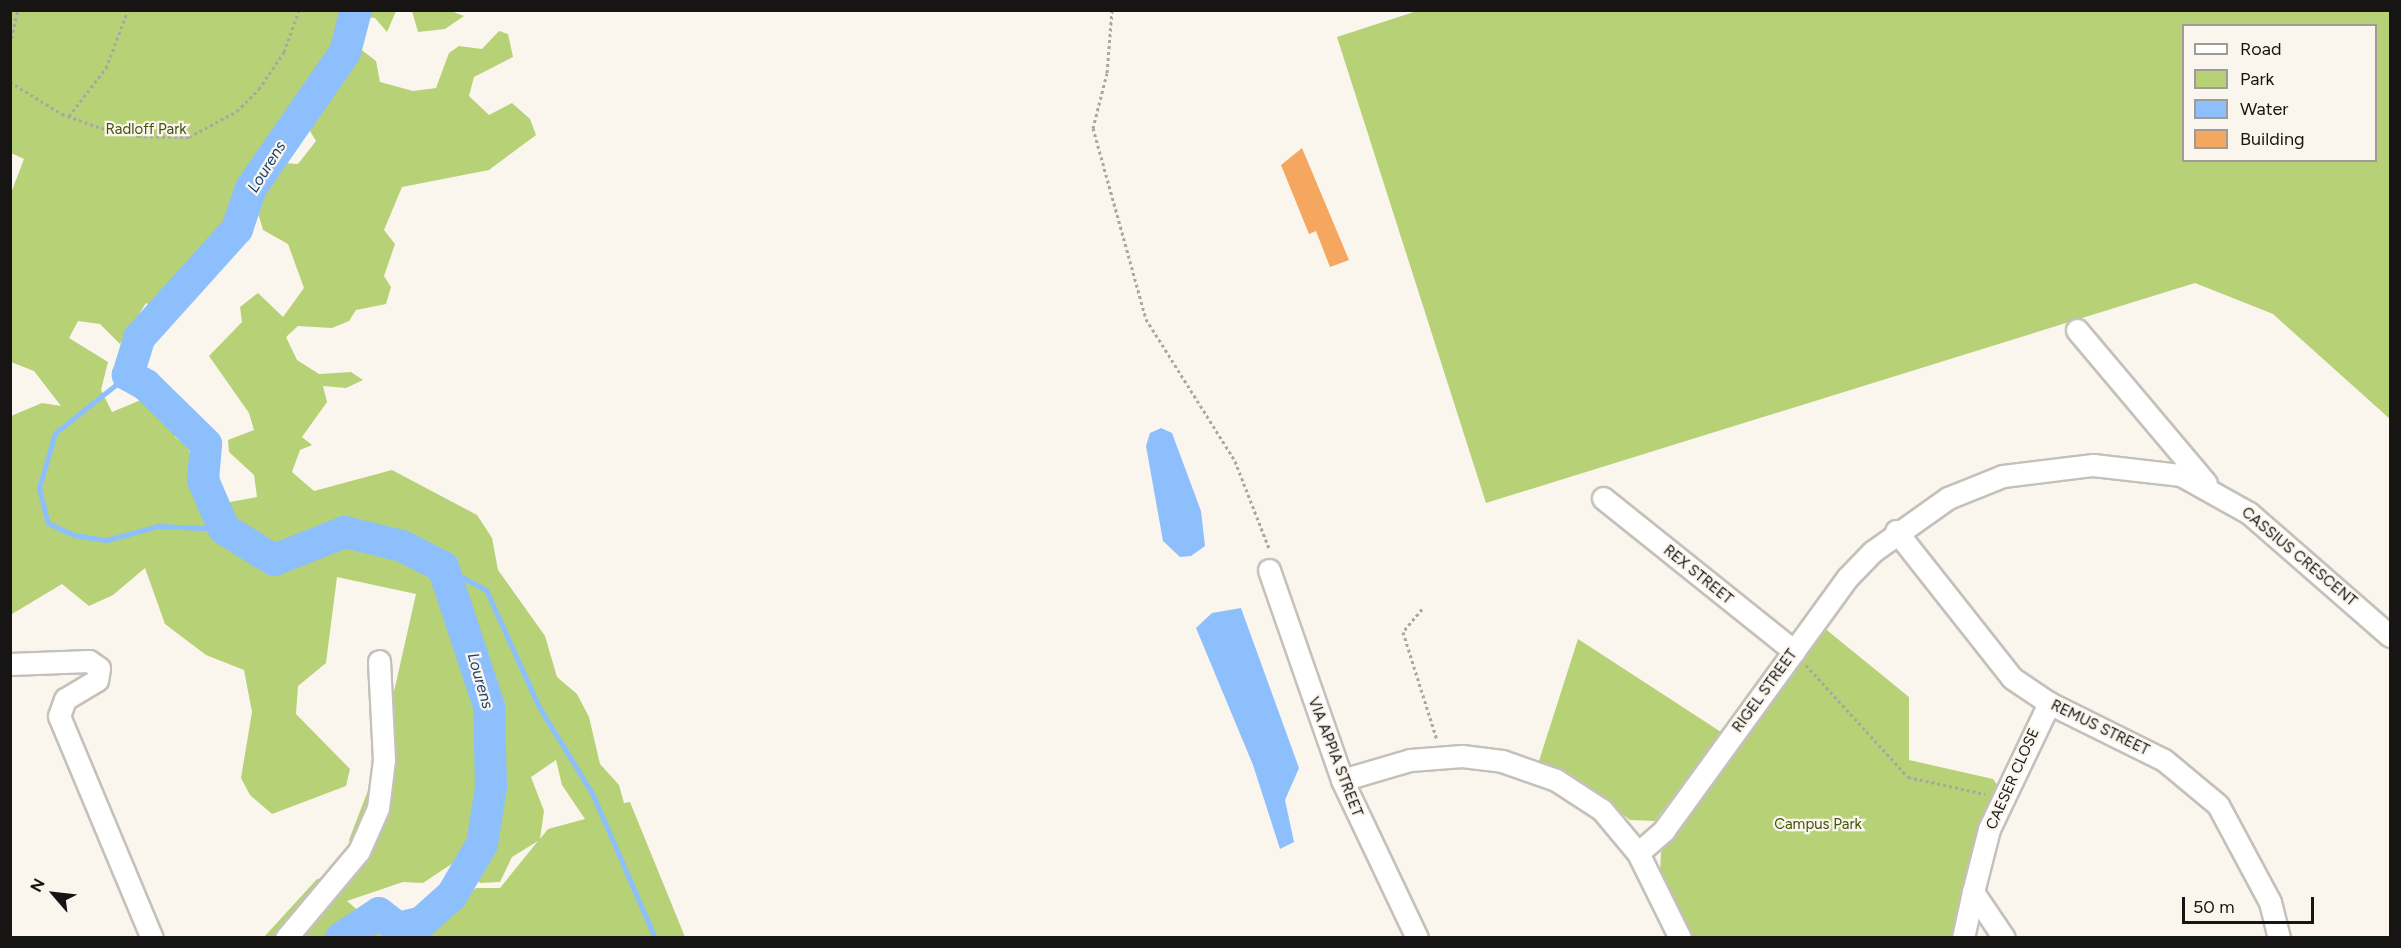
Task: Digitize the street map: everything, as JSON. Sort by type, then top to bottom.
[{"type":"street","points":[[2077,330],[2210,489]]},
{"type":"street","name":"CASSIUS CRESCENT","points":[[1896,531],[1970,487],[2035,469],[2123,465],[2181,475],[2210,489],[2249,513],[2391,636]]},
{"type":"street","name":"REX STREET","points":[[1603,498],[1794,651]]},
{"type":"street","name":"RIGEL STREET","points":[[1638,853],[1664,830],[1847,578],[1896,531]]},
{"type":"street","name":"REMUS STREET","points":[[1896,531],[2012,678],[2049,703],[2164,760],[2218,805],[2271,902],[2279,938]]},
{"type":"street","name":"VIA APPIA STREET","points":[[1269,570],[1342,780],[1417,938]]},
{"type":"street","points":[[10,664],[89,661],[99,668],[97,680],[65,699],[59,716],[152,938]]},
{"type":"street","points":[[286,938],[359,851],[378,808],[384,760],[379,661]]},
{"type":"street","name":"CAESER CLOSE","points":[[1963,938],[1973,892],[2002,798],[2049,703]]},
{"type":"street","points":[[1342,780],[1369,768],[1438,757],[1502,761],[1556,780],[1602,810],[1638,853],[1680,938]]},
{"type":"street","points":[[1973,892],[2004,938]]},
{"type":"path","points":[[10,44],[18,10]]},
{"type":"path","points":[[69,116],[106,68],[128,10]]},
{"type":"path","points":[[10,82],[69,116],[138,136],[189,136],[237,111],[259,89],[284,52],[299,10]]},
{"type":"path","points":[[1112,10],[1107,73],[1093,128],[1146,319],[1235,461],[1269,548]]},
{"type":"path","points":[[1422,609],[1403,632],[1436,730],[1438,757]]},
{"type":"path","points":[[1794,651],[1908,777],[2002,798]]},
{"type":"green space","points":[[1420,10],[2390,11],[2390,419],[2273,314],[2195,283],[1486,503],[1337,37]]},
{"type":"green space","name":"Radloff Park","points":[[11,11],[396,11],[387,32],[375,18],[364,17],[354,44],[376,61],[380,82],[413,91],[436,88],[449,53],[459,46],[482,49],[499,31],[508,34],[513,57],[474,77],[469,96],[489,115],[512,103],[530,119],[536,135],[489,170],[402,187],[384,230],[395,244],[384,276],[391,287],[386,304],[356,310],[349,321],[332,328],[298,326],[286,337],[297,360],[319,374],[351,372],[363,380],[346,388],[323,386],[327,402],[302,437],[312,445],[300,450],[292,472],[314,491],[392,470],[477,515],[492,538],[498,570],[545,636],[557,677],[577,694],[589,717],[600,764],[619,785],[624,803],[630,802],[685,937],[413,937],[476,888],[500,888],[538,841],[512,857],[500,882],[480,883],[459,859],[423,883],[403,882],[347,901],[382,931],[381,937],[264,937],[317,879],[359,873],[349,840],[377,767],[416,594],[337,577],[326,663],[298,686],[296,714],[350,769],[346,786],[272,814],[250,795],[241,778],[252,712],[244,670],[206,655],[165,624],[145,568],[113,595],[89,606],[62,584],[12,614],[11,416],[42,403],[61,406],[34,371],[11,362],[11,193],[24,159],[11,153]],"holes":[[[301,116],[316,141],[298,164],[271,162]],[[251,189],[263,230],[288,244],[304,288],[283,317],[258,293],[240,307],[242,322],[209,356],[249,413],[254,430],[228,440],[229,452],[254,475],[257,497],[219,504],[199,493],[188,446],[175,437],[174,414],[148,397],[112,412],[101,390],[108,362],[69,338],[78,321],[100,324],[120,344],[146,303],[159,311],[237,229]],[[556,760],[562,785],[585,819],[548,829],[540,839],[544,811],[531,777]]]},
{"type":"green space","points":[[412,11],[451,11],[464,16],[445,29],[418,32]]},
{"type":"green space","name":"Campus Park","points":[[1823,627],[1909,697],[1909,760],[1993,779],[1998,786],[1978,827],[1955,937],[1690,938],[1660,874],[1661,852]]},
{"type":"green space","points":[[1578,639],[1721,732],[1655,821],[1630,820],[1587,787],[1538,764]]},
{"type":"water","points":[[1161,428],[1172,433],[1201,511],[1205,546],[1191,556],[1180,557],[1163,541],[1146,446],[1150,433]]},
{"type":"water","points":[[1241,608],[1299,768],[1285,800],[1294,842],[1280,849],[1253,765],[1196,628],[1212,613]]},
{"type":"building","points":[[1302,148],[1349,260],[1330,267],[1316,231],[1309,234],[1281,165]]},
{"type":"waterway","name":"Lourens","points":[[341,938],[379,913],[398,928],[422,922],[452,895],[482,844],[491,788],[489,706],[443,567],[402,546],[345,532],[274,560],[224,529],[203,480],[206,444],[146,385],[128,375],[139,338],[237,229],[251,188],[345,52],[356,10]]},
{"type":"waterway","name":"Lourens","points":[[128,375],[55,433],[39,488],[48,523],[74,535],[107,540],[158,526],[224,529]]},
{"type":"waterway","points":[[443,567],[486,590],[539,707],[592,793],[655,938]]}]
